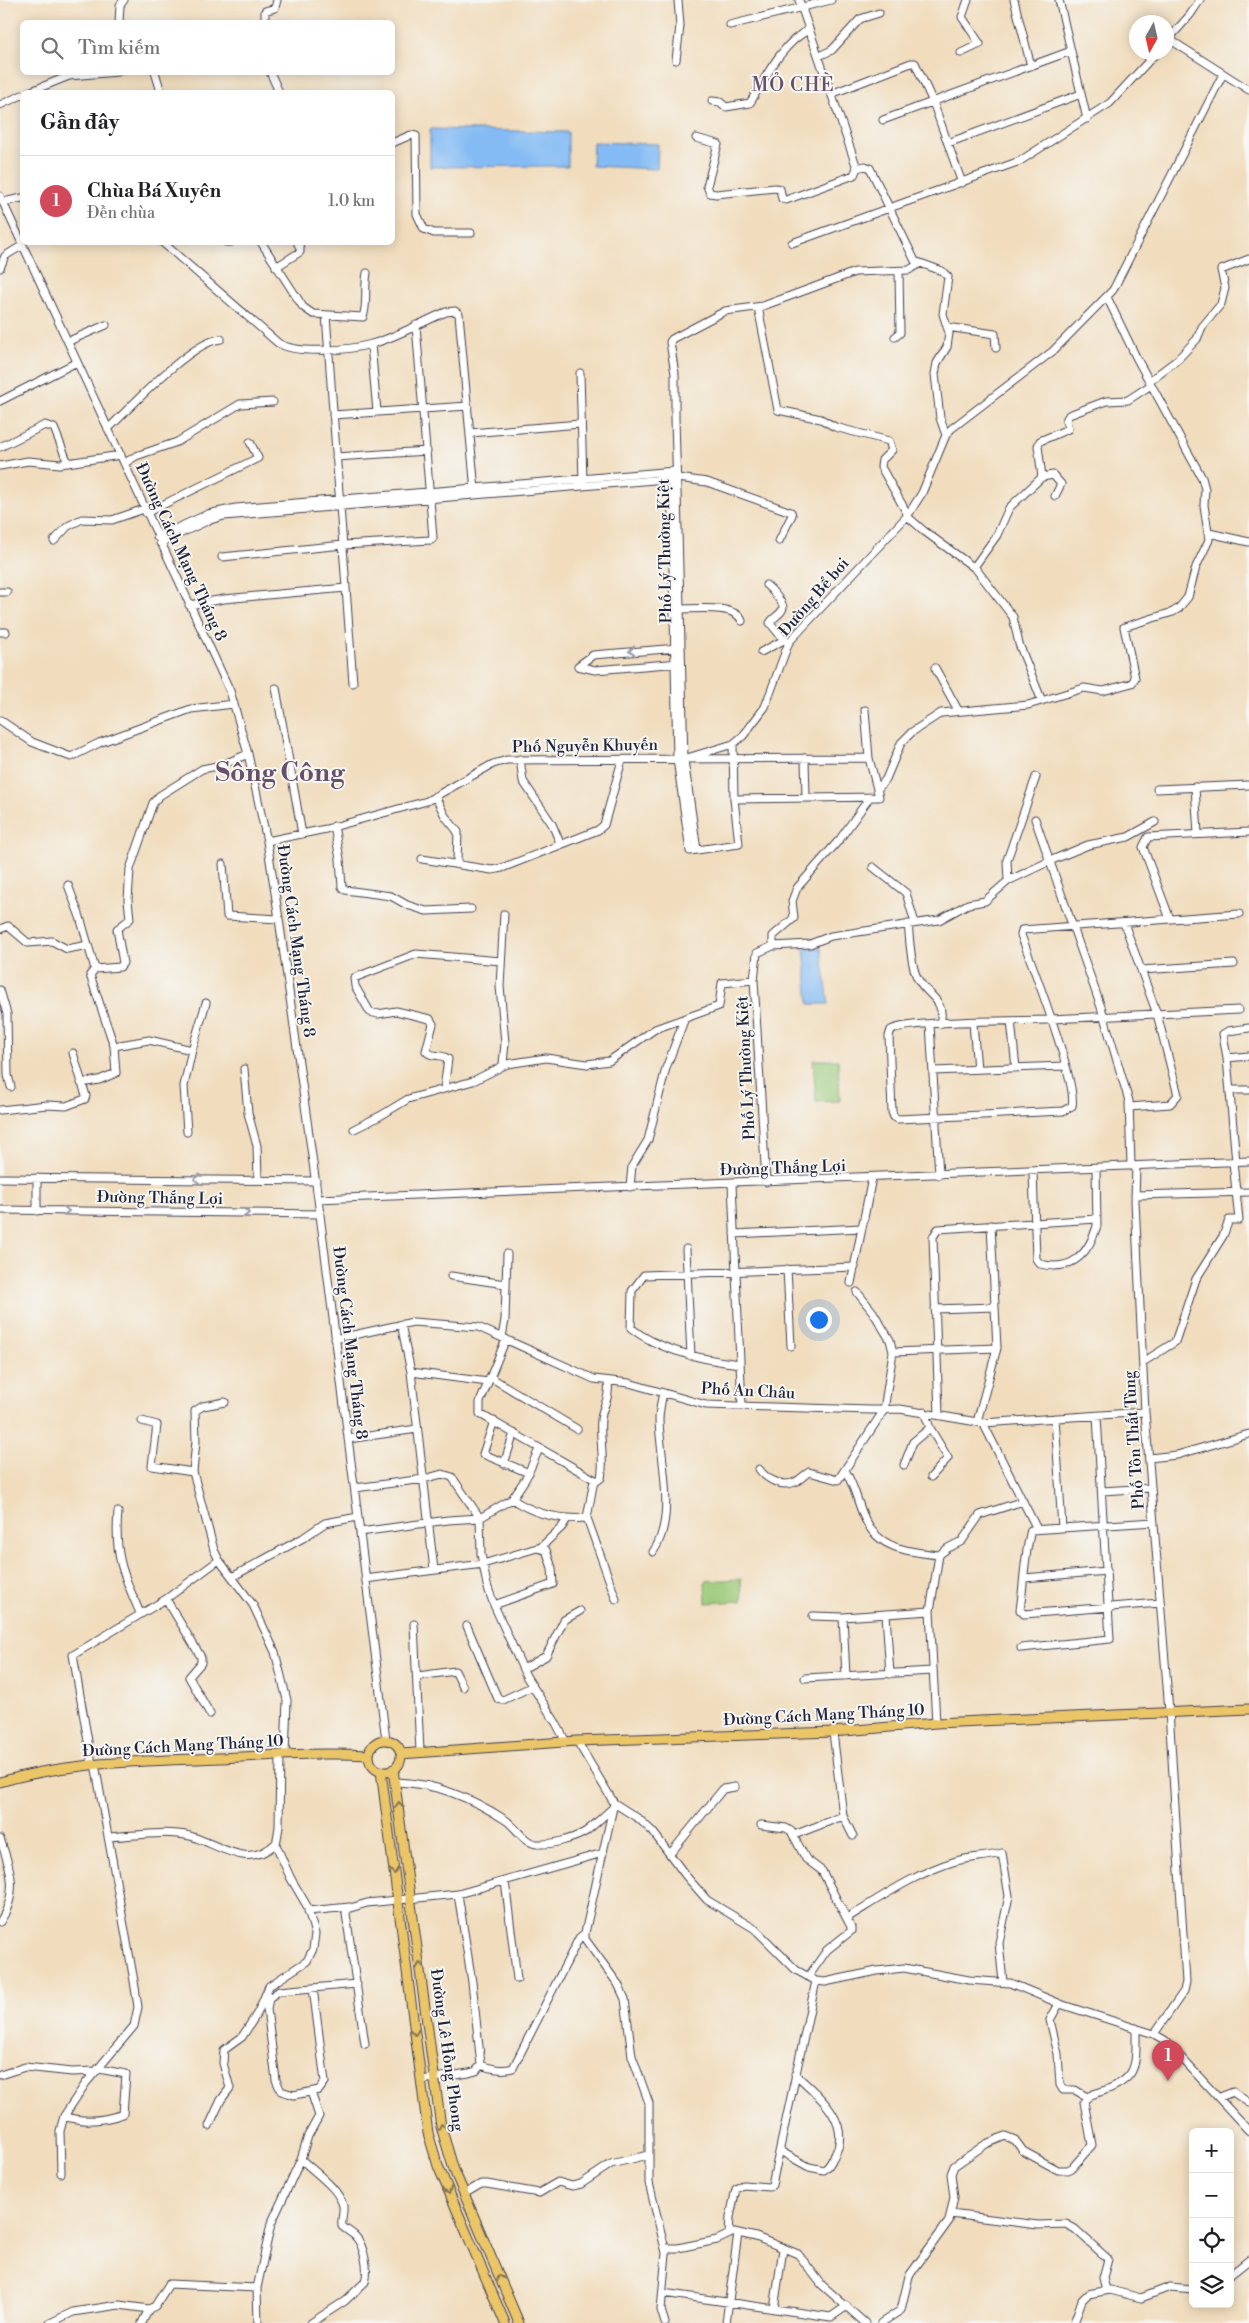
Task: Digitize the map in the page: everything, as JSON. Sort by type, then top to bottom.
[{"type":"main road","name":"Đường Cách Mạng Tháng 10","points":[[400,1754],[577,1741],[833,1732],[936,1724],[1169,1711],[1249,1709]]},
{"type":"main road","points":[[386,1740],[396,1744],[400,1754],[400,1761],[394,1769],[381,1771],[372,1765],[369,1755],[374,1744],[386,1740]]},
{"type":"main road","name":"Đường Cách Mạng Tháng 10","points":[[0,1782],[53,1770],[94,1764],[327,1753],[369,1755]]},
{"type":"main road","name":"Đường Lê Hồng Phong","points":[[394,1769],[441,2127],[454,2170],[519,2323]]},
{"type":"main road","name":"Đường Lê Hồng Phong","points":[[381,1771],[428,2133],[435,2158],[458,2217],[505,2323]]},
{"type":"main road","points":[[458,2217],[472,2211]]},
{"type":"main road","points":[[496,2303],[509,2298]]},
{"type":"street","points":[[119,20],[120,5],[124,0]]},
{"type":"street","points":[[265,20],[266,11],[275,8],[277,0]]},
{"type":"street","points":[[676,60],[680,26],[678,0]]},
{"type":"street","points":[[730,25],[800,4],[831,0]]},
{"type":"street","points":[[961,53],[980,44],[980,41],[962,17],[968,0]]},
{"type":"street","points":[[1014,0],[1031,66]]},
{"type":"street","points":[[1059,0],[1087,118]]},
{"type":"street","points":[[1174,34],[1200,0]]},
{"type":"street","points":[[800,4],[857,168]]},
{"type":"street","points":[[819,56],[832,50],[860,19],[878,13]]},
{"type":"street","points":[[712,101],[720,102],[726,107],[750,103],[772,66],[795,39],[809,30]]},
{"type":"street","points":[[1174,44],[1249,90]]},
{"type":"street","points":[[883,120],[1071,51]]},
{"type":"street","points":[[792,243],[892,213],[1020,161],[1116,98],[1150,60]]},
{"type":"street","points":[[831,94],[911,63],[918,65],[962,183]]},
{"type":"street","points":[[696,138],[718,144],[707,186],[710,193],[776,188],[780,189],[782,199],[786,200],[852,177],[857,168],[865,166],[870,168],[912,257],[919,264],[942,271],[948,277],[943,314],[949,333],[947,347],[937,362],[935,374],[940,418],[946,435],[955,426],[1053,351],[1106,298],[1118,281],[1223,74]]},
{"type":"street","points":[[35,90],[69,76],[85,75]]},
{"type":"street","points":[[156,75],[160,90]]},
{"type":"street","points":[[271,75],[278,90]]},
{"type":"street","points":[[948,143],[1081,94]]},
{"type":"street","points":[[0,105],[20,97]]},
{"type":"street","points":[[395,142],[411,135],[416,136],[417,214],[419,222],[424,229],[434,233],[470,233]]},
{"type":"street","points":[[1,199],[20,198]]},
{"type":"street","name":"Đường Cách Mạng Tháng 8","points":[[1,199],[20,239]]},
{"type":"street","points":[[0,268],[5,256],[23,245]]},
{"type":"street","name":"Đường Cách Mạng Tháng 8","points":[[23,245],[230,691],[248,754],[267,841],[316,1181],[386,1740]]},
{"type":"street","points":[[165,245],[278,343],[298,351],[371,344],[446,312],[455,311],[459,314],[475,491]]},
{"type":"street","points":[[263,245],[302,308],[313,314],[363,318],[368,273]]},
{"type":"street","points":[[276,267],[300,252],[298,245]]},
{"type":"street","points":[[1042,477],[1038,443],[1043,439],[1068,429],[1066,420],[1069,415],[1106,401],[1128,400],[1173,364],[1184,353],[1221,304],[1225,288],[1221,270],[1249,259]]},
{"type":"street","points":[[919,264],[912,270],[855,272],[790,298],[758,307],[778,410],[821,419],[835,427],[889,441],[892,450],[882,460],[881,467],[908,515],[924,531],[974,567],[1013,618],[1019,644],[1042,701]]},
{"type":"street","points":[[895,337],[900,333],[899,271]]},
{"type":"street","points":[[877,790],[886,779],[898,748],[906,738],[941,712],[1020,706],[1084,688],[1103,691],[1135,681],[1124,627],[1173,612],[1185,603],[1196,567],[1209,540],[1204,505],[1204,484],[1106,298]]},
{"type":"street","name":"Phố Lý Thường Kiệt","points":[[734,799],[739,844],[694,850],[681,759],[674,475],[675,374],[670,342],[672,339],[720,313],[758,307]]},
{"type":"street","points":[[326,315],[353,683]]},
{"type":"street","points":[[69,342],[106,325]]},
{"type":"street","points":[[222,557],[343,545],[431,540],[434,535],[416,325]]},
{"type":"street","points":[[947,326],[995,334],[996,348]]},
{"type":"street","points":[[108,429],[180,362],[211,341],[221,339]]},
{"type":"street","points":[[371,344],[378,412]]},
{"type":"street","points":[[0,401],[77,362]]},
{"type":"street","points":[[580,373],[583,482]]},
{"type":"street","points":[[0,392],[10,395]]},
{"type":"street","points":[[125,463],[136,456],[178,442],[240,404],[273,402]]},
{"type":"street","points":[[333,415],[468,406]]},
{"type":"street","points":[[470,433],[580,424]]},
{"type":"street","points":[[0,446],[45,425],[50,426],[54,428],[68,463]]},
{"type":"street","name":"Đường Bể bơi","points":[[733,744],[743,736],[765,707],[786,641],[908,515],[922,493],[946,435]]},
{"type":"street","points":[[54,541],[68,526],[82,519],[112,520],[145,511],[258,458],[250,442]]},
{"type":"street","points":[[336,457],[427,451]]},
{"type":"street","points":[[0,466],[28,461],[54,464],[68,463],[121,455]]},
{"type":"street","points":[[159,540],[219,517],[299,505],[674,475],[707,482],[791,512],[792,516],[779,541]]},
{"type":"street","name":"Phố Lý Thường Kiệt","points":[[674,475],[680,609],[678,648]]},
{"type":"street","points":[[974,567],[996,535],[1009,508],[1042,477],[1053,476],[1061,484],[1055,496]]},
{"type":"street","points":[[1209,533],[1249,542]]},
{"type":"street","points":[[761,652],[786,641],[770,623],[783,609],[783,606],[774,591],[766,585]]},
{"type":"street","points":[[189,605],[224,599],[346,588]]},
{"type":"street","points":[[680,609],[719,609],[737,615],[742,621]]},
{"type":"street","points":[[678,648],[593,655],[578,666],[595,670],[678,663]]},
{"type":"street","points":[[935,668],[958,710]]},
{"type":"street","points":[[276,688],[302,834]]},
{"type":"street","points":[[0,720],[32,742],[71,757],[99,743],[191,709],[234,704]]},
{"type":"street","points":[[681,759],[733,744],[734,799],[879,797],[869,758],[865,710]]},
{"type":"street","points":[[82,1083],[115,1074],[114,1046],[90,981],[91,971],[120,967],[123,964],[117,929],[130,919],[128,900],[130,869],[155,799],[202,769],[222,765],[248,754]]},
{"type":"street","points":[[805,758],[806,798]]},
{"type":"street","name":"Phố Nguyễn Khuyến","points":[[267,841],[334,826],[426,801],[493,764],[520,759],[869,758]]},
{"type":"street","points":[[520,759],[523,781],[552,824],[560,843]]},
{"type":"street","points":[[422,859],[456,862],[482,869],[497,869],[560,843],[598,830],[604,825],[622,760]]},
{"type":"street","points":[[1008,881],[1007,860],[1036,777]]},
{"type":"street","points":[[1156,789],[1249,785]]},
{"type":"street","points":[[1195,787],[1198,834]]},
{"type":"street","points":[[435,796],[445,816],[458,832],[456,862]]},
{"type":"street","points":[[870,797],[840,839],[798,888],[792,901],[794,918],[773,936],[773,946],[810,944],[830,936],[938,920],[968,904],[985,901],[1008,881],[1050,861],[1088,845],[1128,837],[1156,822]]},
{"type":"street","name":"Phố Tôn Thất Tùng","points":[[1035,820],[1104,1017],[1130,1107],[1145,1412],[1169,1711],[1186,1982],[1184,1991],[1154,2034]]},
{"type":"street","points":[[334,826],[340,859],[342,887],[345,890],[391,896],[407,905],[426,912],[471,909]]},
{"type":"street","points":[[1170,919],[1143,848],[1148,837],[1249,832]]},
{"type":"street","points":[[223,864],[227,916],[279,919]]},
{"type":"street","points":[[873,867],[906,893],[916,976],[940,1005],[943,1014],[940,1024]]},
{"type":"street","points":[[68,885],[95,969]]},
{"type":"street","points":[[503,1064],[505,1043],[500,998],[504,914]]},
{"type":"street","points":[[1239,914],[1022,930],[1022,935],[1051,1020],[1065,1066],[1073,1097],[1072,1106],[1069,1110],[936,1118],[898,1119],[894,1117],[892,1112],[889,1036],[891,1030],[896,1027],[930,1024],[1051,1020],[1239,1010]]},
{"type":"street","points":[[1124,923],[1157,1014],[1178,1096],[1170,1104],[1130,1107]]},
{"type":"street","points":[[0,929],[5,926],[11,927],[23,940],[34,944],[52,941],[67,949],[88,945]]},
{"type":"street","name":"Phố Lý Thường Kiệt","points":[[766,1182],[754,980],[758,953],[773,946]]},
{"type":"street","points":[[444,1089],[448,1059],[446,1056],[430,1054],[426,1051],[433,1024],[430,1019],[396,1011],[378,1014],[370,1012],[355,986],[354,978],[416,954],[501,961]]},
{"type":"street","points":[[1141,970],[1234,964]]},
{"type":"street","points":[[354,1129],[380,1116],[408,1098],[473,1081],[503,1064],[546,1058],[587,1064],[609,1061],[648,1032],[719,1006],[722,984],[754,980]]},
{"type":"street","points":[[0,990],[7,1014],[8,1076],[11,1087]]},
{"type":"street","points":[[187,1132],[184,1086],[206,1003]]},
{"type":"street","points":[[630,1188],[632,1166],[648,1140],[666,1068],[685,1018]]},
{"type":"street","points":[[1011,1021],[1016,1068]]},
{"type":"street","points":[[973,1023],[977,1069]]},
{"type":"street","points":[[930,1024],[939,1175]]},
{"type":"street","points":[[1143,1362],[1175,1342],[1196,1279],[1223,1236],[1229,1220],[1239,1220],[1224,1033],[1249,1028]]},
{"type":"street","points":[[114,1046],[149,1040],[192,1050]]},
{"type":"street","points":[[0,1110],[47,1105],[66,1106],[86,1098],[73,1053]]},
{"type":"street","points":[[1226,1058],[1249,1056]]},
{"type":"street","points":[[933,1071],[1065,1066]]},
{"type":"street","points":[[244,1068],[248,1113],[256,1139],[258,1180]]},
{"type":"street","points":[[1230,1090],[1249,1090]]},
{"type":"street","name":"Đường Thắng Lợi","points":[[318,1199],[732,1184],[1249,1161]]},
{"type":"street","points":[[1032,1171],[1038,1262],[1044,1265],[1069,1264],[1081,1257],[1095,1233],[1097,1219],[1096,1168]]},
{"type":"street","name":"Đường Thắng Lợi","points":[[0,1178],[316,1181]]},
{"type":"street","points":[[37,1178],[37,1211]]},
{"type":"street","points":[[851,1283],[872,1178]]},
{"type":"street","points":[[732,1184],[742,1406]]},
{"type":"street","points":[[1135,1194],[1249,1192]]},
{"type":"street","name":"Đường Thắng Lợi","points":[[0,1210],[320,1214]]},
{"type":"street","points":[[939,1415],[933,1237],[936,1231],[938,1229],[991,1225],[1097,1219]]},
{"type":"street","points":[[991,1225],[997,1348],[980,1422],[1038,1529]]},
{"type":"street","points":[[734,1234],[862,1228]]},
{"type":"street","points":[[686,1249],[691,1356]]},
{"type":"street","points":[[507,1254],[504,1338],[478,1411],[539,1449],[597,1481],[601,1478],[603,1467],[600,1421],[609,1399],[608,1381]]},
{"type":"street","points":[[740,1364],[691,1356],[640,1335],[632,1328],[632,1291],[644,1275],[854,1267]]},
{"type":"street","points":[[787,1270],[791,1346]]},
{"type":"street","points":[[451,1276],[505,1284]]},
{"type":"street","points":[[759,1469],[769,1478],[783,1484],[796,1482],[808,1472],[838,1480],[884,1410],[893,1352],[890,1340],[857,1292]]},
{"type":"street","points":[[935,1309],[995,1307]]},
{"type":"street","name":"Phố An Châu","points":[[336,1339],[402,1324],[421,1322],[469,1325],[487,1330],[588,1376],[608,1381],[629,1382],[697,1404],[884,1410],[906,1409],[980,1422],[1145,1412]]},
{"type":"street","points":[[402,1324],[411,1372],[434,1570]]},
{"type":"street","points":[[893,1352],[997,1348]]},
{"type":"street","points":[[411,1372],[489,1380],[577,1429]]},
{"type":"street","points":[[654,1552],[662,1535],[665,1510],[659,1422],[663,1393]]},
{"type":"street","points":[[209,2126],[221,2100],[230,2088],[223,2063],[224,2050],[242,2037],[258,2012],[269,1986],[310,1957],[315,1939],[305,1902],[290,1877],[276,1843],[279,1827],[282,1755],[287,1700],[276,1652],[256,1609],[219,1560],[214,1550],[193,1472],[196,1442],[195,1411],[203,1406],[225,1402]]},
{"type":"street","points":[[924,1412],[930,1428],[948,1458],[931,1477]]},
{"type":"street","points":[[1021,1648],[1108,1640],[1111,1636],[1097,1416]]},
{"type":"street","points":[[1055,1418],[1062,1528]]},
{"type":"street","points":[[142,1421],[157,1425],[152,1466],[193,1472]]},
{"type":"street","points":[[494,1421],[483,1453],[504,1464],[528,1473]]},
{"type":"street","points":[[904,1465],[913,1442],[930,1428]]},
{"type":"street","points":[[348,1440],[417,1429]]},
{"type":"street","points":[[504,1464],[514,1433]]},
{"type":"street","points":[[1149,1458],[1177,1455],[1249,1434]]},
{"type":"street","points":[[360,1532],[480,1518],[512,1499],[528,1473],[539,1449]]},
{"type":"street","points":[[845,1470],[854,1486],[869,1528],[879,1538],[892,1547],[910,1552],[939,1556]]},
{"type":"street","points":[[355,1488],[448,1474],[480,1518],[483,1564],[494,1605],[531,1686],[556,1723],[566,1742]]},
{"type":"street","points":[[594,1480],[587,1518],[616,1598]]},
{"type":"street","points":[[1102,1491],[1151,1488]]},
{"type":"street","points":[[512,1499],[533,1512],[567,1519],[587,1518]]},
{"type":"street","points":[[936,1724],[930,1610],[939,1556],[943,1551],[962,1541],[980,1515],[1023,1501]]},
{"type":"street","points":[[118,1512],[116,1530],[119,1559],[140,1613]]},
{"type":"street","points":[[232,1577],[303,1538],[325,1523],[358,1517]]},
{"type":"street","points":[[365,1579],[483,1564],[541,1548],[562,1527],[567,1519]]},
{"type":"street","points":[[1154,1522],[1031,1530],[1024,1560],[1020,1610],[1023,1614],[1160,1602]]},
{"type":"street","points":[[494,1605],[553,1584],[552,1568],[547,1552],[541,1548]]},
{"type":"street","points":[[61,2173],[60,2131],[64,2116],[86,2083],[134,2026],[137,2017],[134,1981],[73,1655],[166,1598],[219,1560]]},
{"type":"street","points":[[1024,1578],[1107,1571]]},
{"type":"street","points":[[166,1598],[200,1657],[201,1663],[189,1676],[210,1714]]},
{"type":"street","points":[[814,1616],[843,1617],[930,1610]]},
{"type":"street","points":[[523,1669],[546,1656],[564,1620],[580,1611]]},
{"type":"street","points":[[886,1614],[890,1674]]},
{"type":"street","points":[[843,1617],[846,1676]]},
{"type":"street","points":[[414,1624],[418,1676],[420,1752]]},
{"type":"street","points":[[467,1626],[498,1699],[503,1700],[531,1686]]},
{"type":"street","points":[[418,1676],[455,1671],[463,1687]]},
{"type":"street","points":[[805,1678],[933,1671]]},
{"type":"street","points":[[833,1732],[843,1816],[853,1836]]},
{"type":"street","points":[[577,1741],[614,1804],[648,1827],[707,1900],[755,1930],[774,1950],[816,1982],[832,1981],[877,1971],[904,1968],[970,1980],[1003,1982],[1035,1992],[1059,2004],[1154,2034],[1175,2047],[1249,2131]]},
{"type":"street","points":[[396,1782],[420,1784],[463,1797],[508,1822],[528,1840],[538,1844],[584,1833],[614,1804]]},
{"type":"street","points":[[670,1854],[723,1789],[735,1787]]},
{"type":"street","points":[[614,1804],[585,1933],[588,1944],[618,1984],[625,1999],[632,2056],[649,2103],[649,2183],[666,2248],[661,2315],[666,2323]]},
{"type":"street","points":[[794,1835],[843,1816]]},
{"type":"street","points":[[761,1825],[786,1828],[794,1835],[806,1860],[822,1871],[851,1927],[851,1931],[828,1950],[808,1977]]},
{"type":"street","points":[[108,1837],[157,1834],[191,1836],[228,1852],[240,1855],[262,1854],[276,1843]]},
{"type":"street","points":[[0,1839],[9,1863],[12,1881],[10,1902],[0,1922]]},
{"type":"street","points":[[308,1911],[458,1894],[603,1853]]},
{"type":"street","points":[[847,1918],[910,1879],[935,1868],[961,1860],[1002,1853],[1008,1896],[1000,1943],[1003,1982]]},
{"type":"street","points":[[505,1880],[517,1979]]},
{"type":"street","points":[[421,2080],[469,2073],[476,2071],[481,2065],[472,1982],[458,1894]]},
{"type":"street","points":[[350,1907],[346,1914],[365,2044]]},
{"type":"street","points":[[481,2065],[507,2070],[513,2068],[579,1938],[585,1933]]},
{"type":"street","points":[[729,2234],[730,2217],[736,2189],[743,2185],[771,2187],[816,1982]]},
{"type":"street","points":[[313,1988],[325,2082],[318,2090],[294,2095],[281,2091],[276,2080],[267,2009],[269,1998],[279,1991],[356,1984]]},
{"type":"street","points":[[1059,2004],[1050,2020],[1056,2048],[1060,2085],[1063,2090],[1075,2090],[1087,2097]]},
{"type":"street","points":[[1087,2097],[1122,2084],[1133,2072],[1136,2028]]},
{"type":"street","points":[[0,2075],[26,2067],[72,2072],[98,2070],[126,2074],[123,2114],[98,2121],[85,2121],[64,2116]]},
{"type":"street","points":[[780,2151],[809,2167],[824,2170],[836,2154],[841,2143],[840,2132],[826,2104],[796,2074]]},
{"type":"street","points":[[258,2323],[257,2288],[271,2224],[302,2159],[308,2136],[320,2114],[311,2092]]},
{"type":"street","points":[[1220,2097],[1233,2092],[1249,2103]]},
{"type":"street","points":[[881,2323],[901,2310],[908,2278],[946,2226],[951,2214],[954,2192],[951,2170],[986,2144],[1000,2137],[1012,2138],[1023,2151],[1058,2170],[1072,2168],[1092,2145],[1084,2108],[1087,2097]]},
{"type":"street","points":[[464,2194],[481,2184],[536,2194],[558,2182],[576,2186],[591,2179],[611,2164],[648,2155]]},
{"type":"street","points":[[302,2159],[333,2189],[340,2200],[343,2208],[342,2226],[355,2236],[359,2243],[367,2276],[366,2282],[345,2301],[311,2323]]},
{"type":"street","points":[[951,2214],[1071,2226],[1108,2259],[1103,2278],[1106,2290]]},
{"type":"street","points":[[666,2248],[697,2245],[717,2240],[729,2234],[738,2233],[756,2237],[798,2254],[818,2281],[865,2323]]},
{"type":"street","points":[[726,2323],[738,2233]]},
{"type":"street","points":[[774,2309],[783,2248]]},
{"type":"street","points":[[1234,2272],[1249,2260]]},
{"type":"street","points":[[142,2323],[149,2309],[154,2306],[169,2284],[257,2288]]},
{"type":"street","points":[[1074,2323],[1084,2296],[1106,2290],[1142,2298],[1170,2287],[1189,2289]]},
{"type":"street","points":[[663,2293],[831,2317],[847,2306]]},
{"type":"street","points":[[50,2323],[72,2312],[120,2305],[149,2309]]},
{"type":"green space","points":[[813,1060],[838,1060],[840,1101],[816,1102]]},
{"type":"green space","points":[[741,1579],[742,1601],[706,1603],[705,1581]]},
{"type":"water","points":[[430,129],[568,132],[568,166],[430,167]]},
{"type":"water","points":[[593,142],[658,144],[657,169],[592,166]]},
{"type":"water","points":[[804,948],[821,948],[829,1004],[809,1004]]},
{"type":"place","name":"Chùa Bá Xuyên","points":[[1168,2081]]},
{"type":"district","name":"MỎ CHÈ","points":[[793,85]]},
{"type":"district","name":"Sông Công","points":[[280,773]]}]
